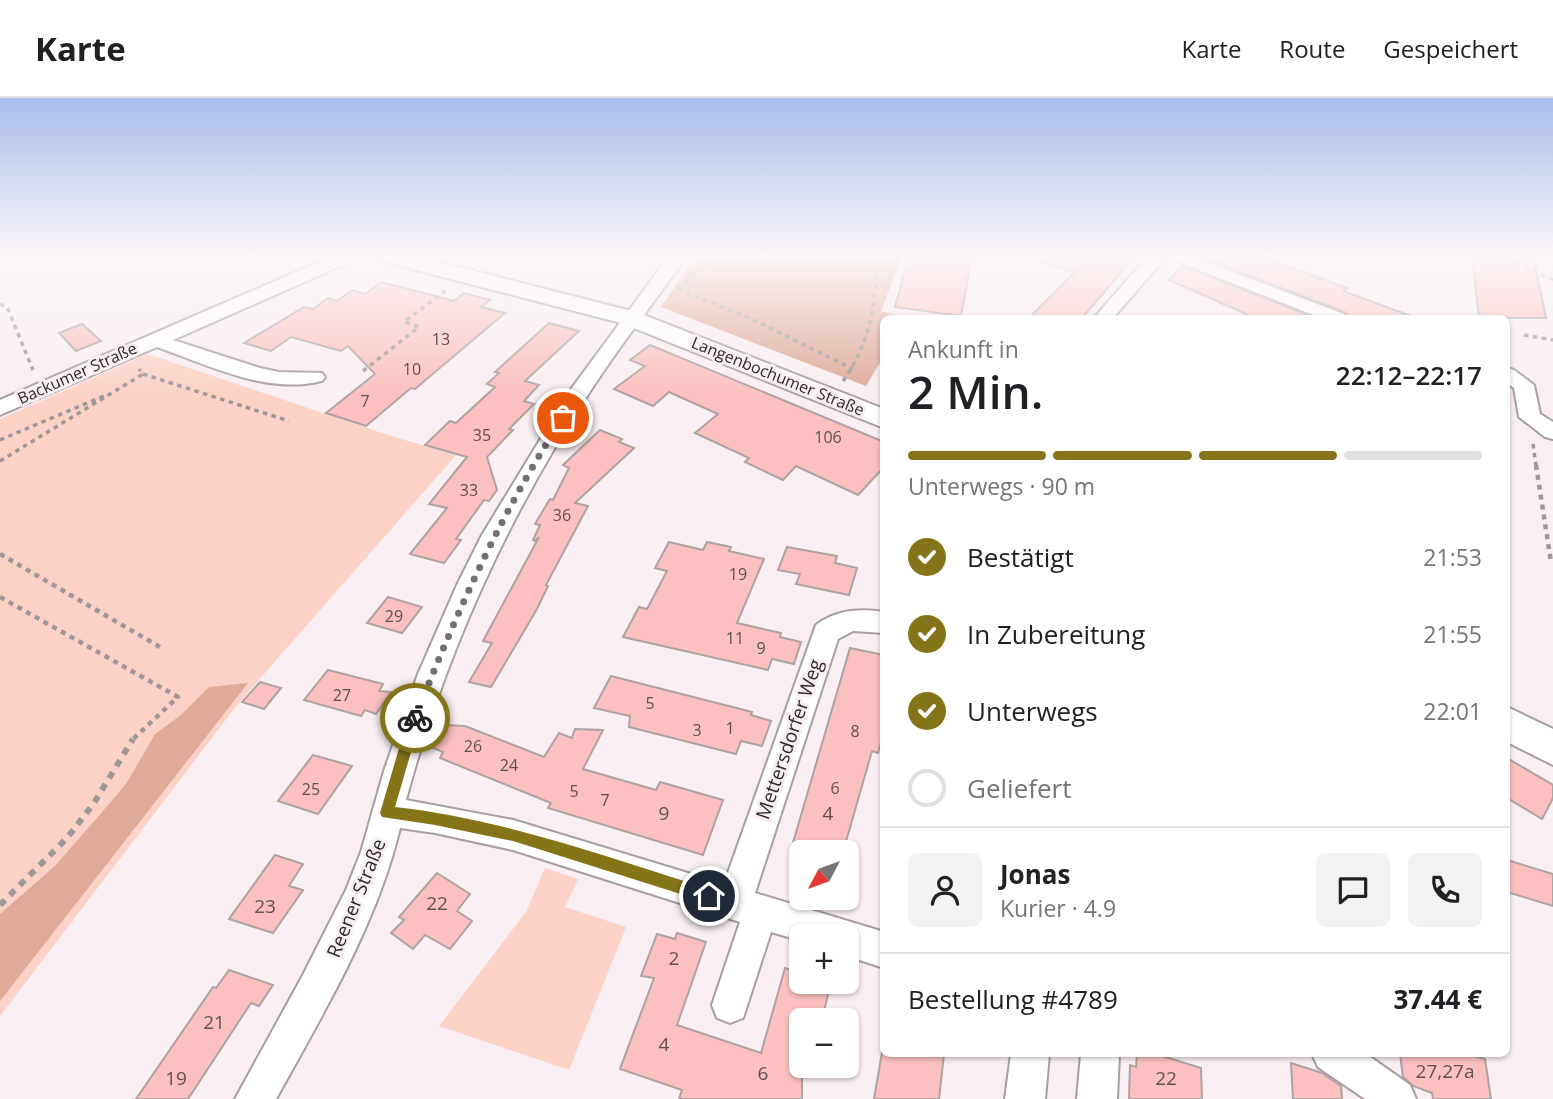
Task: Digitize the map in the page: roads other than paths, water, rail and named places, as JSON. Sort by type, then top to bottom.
[{"type":"street","name":"Backumer Straße","points":[[0,408],[238,303]]},
{"type":"street","name":"Langenbochumer Straße","points":[[572,303],[630,318],[880,417]]},
{"type":"street","name":"Reener Straße","points":[[255,1099],[318,987],[371,871],[414,720],[448,634],[485,553],[550,437],[642,303]]},
{"type":"street","points":[[1298,303],[1330,315]]},
{"type":"street","points":[[153,339],[271,378],[293,381],[315,377]]},
{"type":"street","points":[[1510,376],[1524,385],[1530,416],[1546,428]]},
{"type":"street","name":"Mettersdorfer Weg","points":[[730,1004],[747,908],[826,633],[841,623],[868,621],[880,623]]},
{"type":"street","points":[[1510,725],[1553,748]]},
{"type":"street","points":[[387,813],[435,818],[513,835],[800,924]]},
{"type":"street","points":[[859,942],[880,949]]},
{"type":"street","points":[[1025,1099],[1030,1057]]},
{"type":"street","points":[[1097,1099],[1100,1057]]},
{"type":"street","points":[[1337,1057],[1352,1065],[1396,1099]]}]
